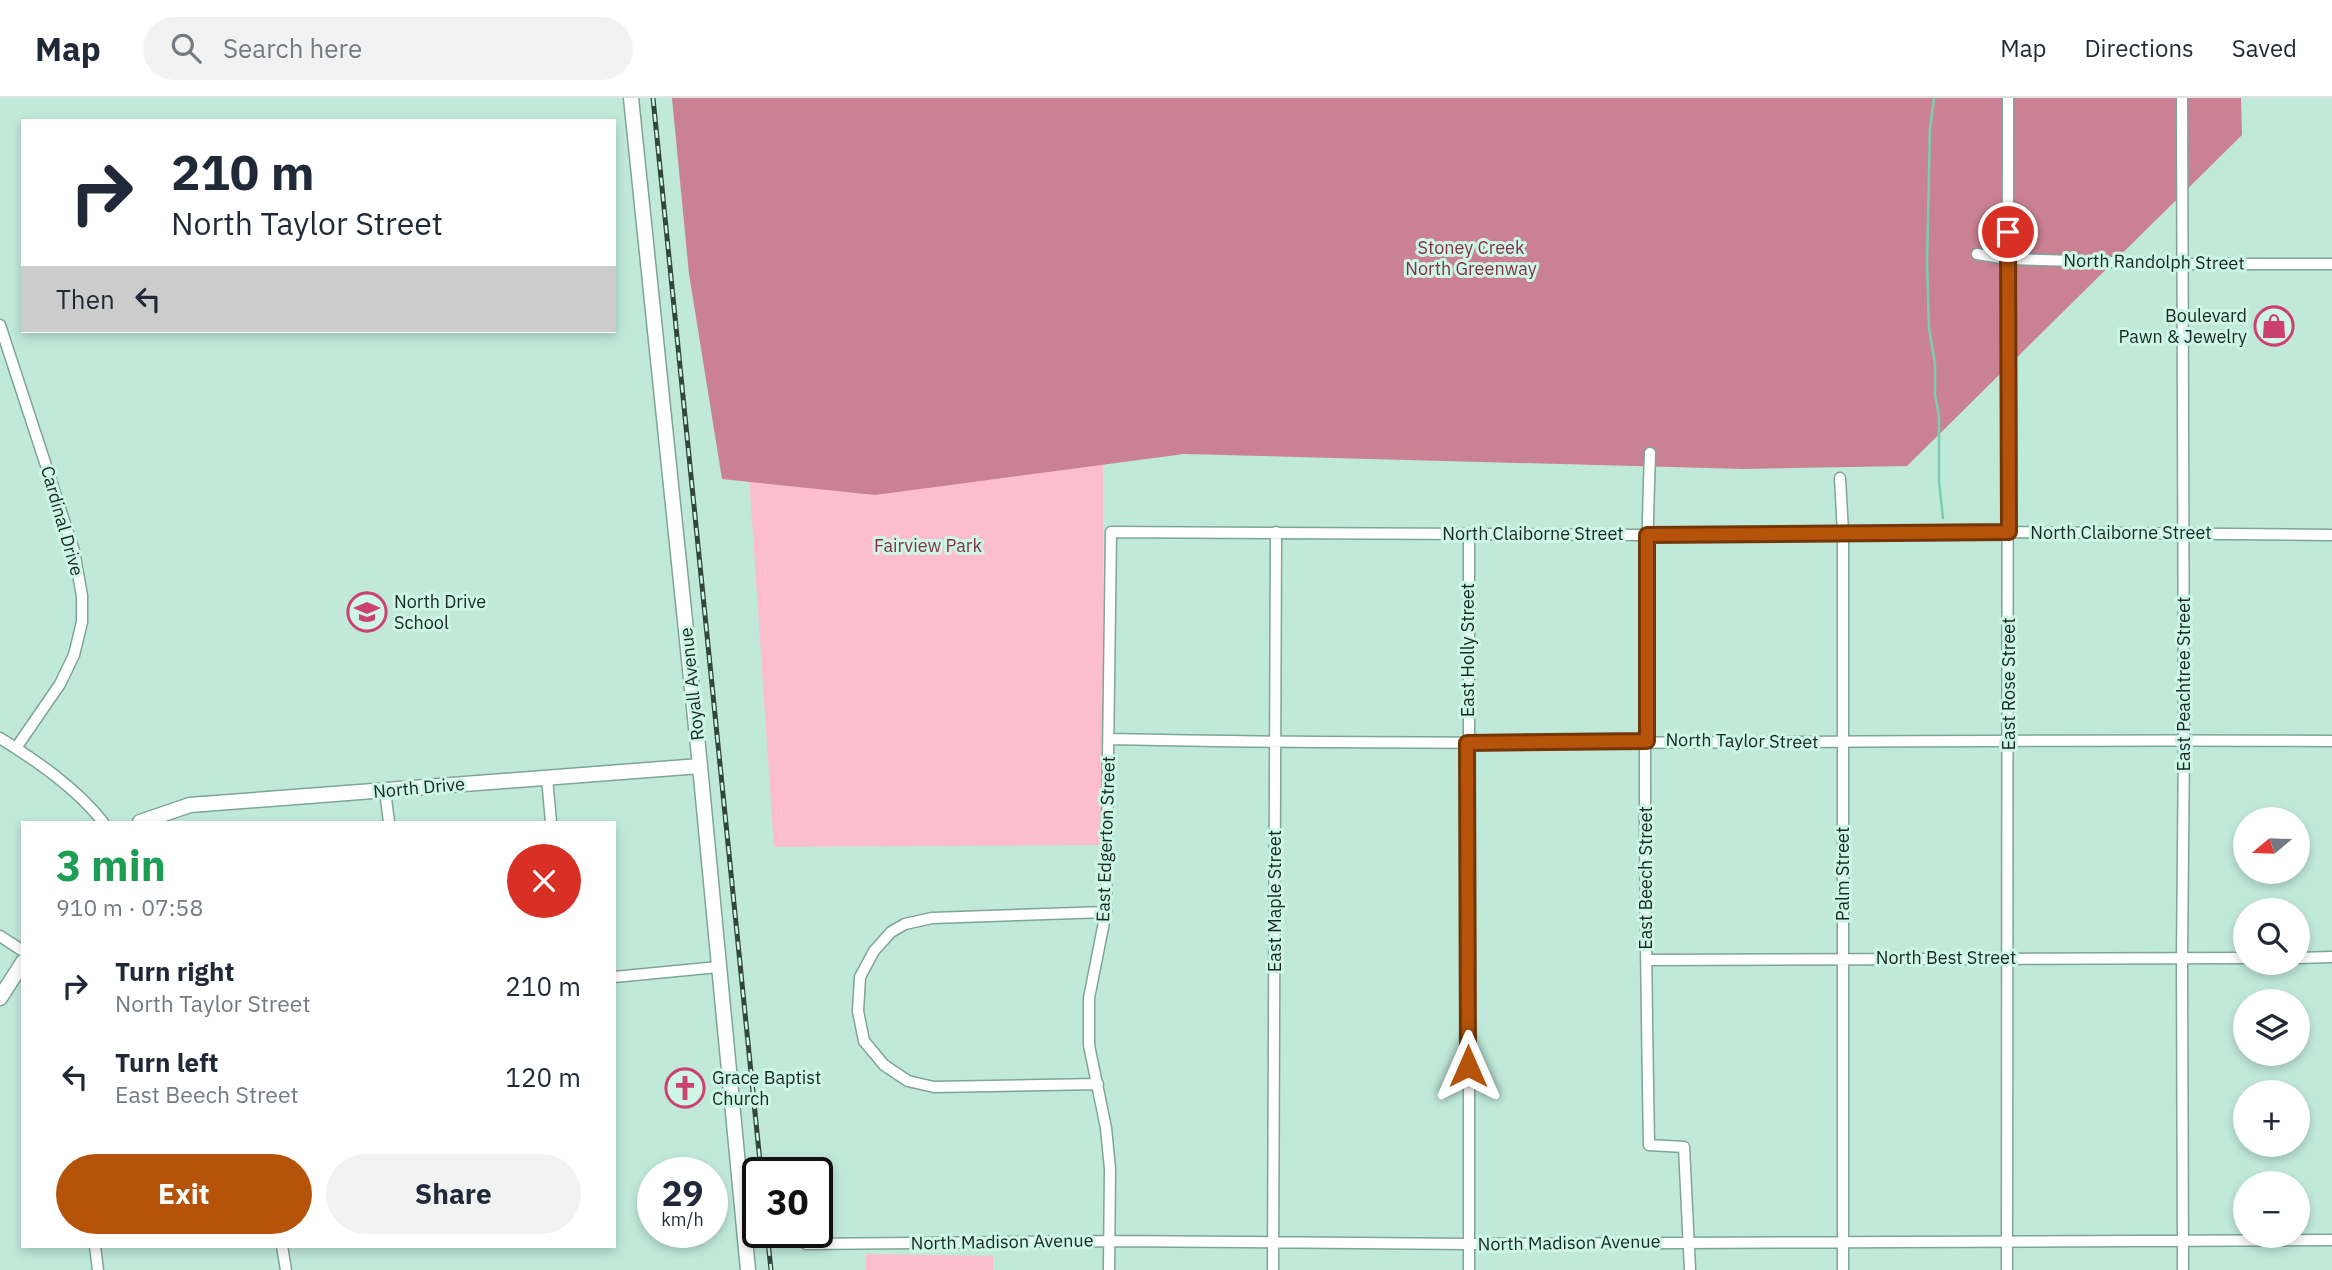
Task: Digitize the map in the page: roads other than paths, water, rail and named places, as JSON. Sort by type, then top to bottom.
[{"type":"street","name":"Royall Avenue","points":[[631,98],[700,766],[748,1270]]},
{"type":"street","name":"East Rose Street","points":[[2007,1270],[2008,98]]},
{"type":"street","name":"East Peachtree Street","points":[[2182,98],[2185,740],[2182,959],[2183,1270]]},
{"type":"street","name":"North Randolph Street","points":[[1977,254],[2008,259],[2181,264],[2332,264]]},
{"type":"street","name":"Cardinal Drive","points":[[0,325],[74,551],[82,596],[82,622],[74,655],[60,684],[16,748]]},
{"type":"street","name":"East Beech Street","points":[[1650,453],[1647,535],[1646,960],[1649,1145],[1684,1147],[1690,1270]]},
{"type":"street","name":"Palm Street","points":[[1840,478],[1843,533],[1843,1270]]},
{"type":"street","name":"North Claiborne Street","points":[[1111,532],[1647,535],[2009,532],[2332,535]]},
{"type":"street","name":"East Edgerton Street","points":[[1109,1270],[1110,1169],[1106,1128],[1088,1045],[1089,998],[1106,912],[1111,532]]},
{"type":"street","name":"East Maple Street","points":[[1273,1270],[1276,532]]},
{"type":"street","name":"East Holly Street","points":[[1469,534],[1469,1270]]},
{"type":"street","points":[[0,738],[71,787],[88,802],[102,821]]},
{"type":"street","name":"North Taylor Street","points":[[1109,739],[1275,743],[2332,741]]},
{"type":"street","name":"North Drive","points":[[143,821],[190,805],[700,766]]},
{"type":"street","points":[[547,778],[551,821]]},
{"type":"street","points":[[385,791],[389,821]]},
{"type":"street","points":[[1098,1084],[934,1087],[908,1081],[884,1065],[864,1041],[858,1012],[860,977],[874,951],[891,932],[905,924],[932,918],[972,915],[1106,912]]},
{"type":"street","points":[[0,936],[21,950]]},
{"type":"street","points":[[2310,958],[2332,957]]},
{"type":"street","name":"North Best Street","points":[[1646,960],[2233,958]]},
{"type":"street","points":[[0,998],[21,965]]},
{"type":"street","points":[[616,977],[718,967]]},
{"type":"street","name":"North Madison Avenue","points":[[833,1244],[2332,1240]]},
{"type":"street","points":[[95,1248],[98,1270]]},
{"type":"street","points":[[282,1248],[286,1270]]},
{"type":"waterway","points":[[1934,98],[1930,129],[1927,263],[1929,328],[1939,416],[1939,482],[1943,518]]},
{"type":"railway","points":[[653,98],[759,1157]]},
{"type":"railway","points":[[769,1248],[771,1270]]},
{"type":"place","name":"Boulevard Pawn & Jewelry","points":[[2274,326]]},
{"type":"place","name":"North Drive School","points":[[367,612]]},
{"type":"place","name":"Grace Baptist Church","points":[[685,1088]]},
{"type":"park label","name":"Stoney Creek North Greenway","points":[[1471,258]]},
{"type":"park label","name":"Fairview Park","points":[[928,546]]}]
